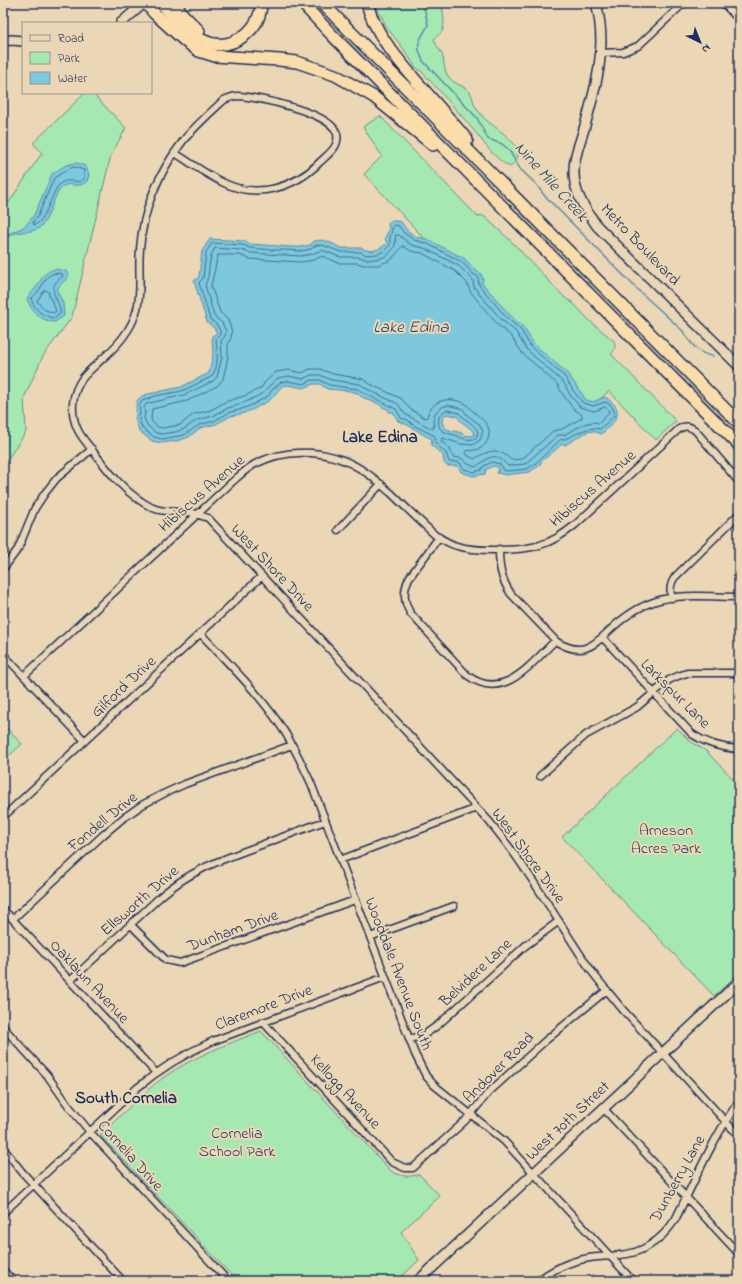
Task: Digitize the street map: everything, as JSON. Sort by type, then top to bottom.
[{"type":"highway","points":[[145,3],[184,41],[199,51],[215,56],[297,62],[335,75],[374,97],[424,138],[456,160]]},
{"type":"highway","points":[[161,3],[192,34],[208,43],[221,45],[236,41],[247,34],[258,19],[261,10],[261,3]]},
{"type":"highway","points":[[175,3],[191,24],[221,45]]},
{"type":"highway","points":[[302,3],[739,445]]},
{"type":"highway","points":[[322,3],[739,423]]},
{"type":"highway","points":[[367,3],[373,20],[392,51],[407,71],[470,143],[495,177]]},
{"type":"street","points":[[122,22],[145,3]]},
{"type":"street","name":"Metro Boulevard","points":[[596,3],[601,27],[601,53],[597,84],[575,159],[574,173],[579,199],[597,226],[739,366]]},
{"type":"street","points":[[601,53],[623,52],[638,46],[684,3]]},
{"type":"street","points":[[723,3],[739,20]]},
{"type":"street","points":[[3,41],[22,41]]},
{"type":"street","name":"West Shore Drive","points":[[175,153],[224,184],[251,191],[279,188],[304,176],[333,150],[338,141],[338,135],[333,126],[312,114],[295,108],[245,97],[230,97],[224,100],[192,131],[175,153],[164,170],[154,189],[147,208],[142,229],[140,249],[139,297],[137,310],[132,322],[126,335],[118,345],[82,378],[77,387],[72,408],[77,427],[115,479],[148,506],[161,511],[190,512],[208,518],[500,834],[591,969],[607,990],[623,1010],[739,1136]]},
{"type":"street","name":"Hibiscus Avenue","points":[[24,676],[243,472],[256,464],[269,459],[299,453],[315,453],[343,460],[367,472],[439,537],[456,546],[468,548],[526,549],[552,541],[564,534],[679,428],[684,426],[690,427],[694,430],[739,482]]},
{"type":"street","points":[[3,570],[18,549],[35,508],[45,493],[66,470],[92,449]]},
{"type":"street","points":[[338,530],[380,484]]},
{"type":"street","points":[[672,598],[670,586],[675,577],[739,514]]},
{"type":"street","points":[[439,537],[409,578],[406,585],[404,600],[411,614],[467,675],[475,681],[492,686],[510,682],[555,641]]},
{"type":"street","points":[[499,549],[501,575],[511,594],[555,641],[572,649],[581,649],[592,646],[630,614],[657,601],[672,598],[739,597]]},
{"type":"street","name":"Gilford Drive","points":[[3,817],[262,576]]},
{"type":"street","name":"Wooddale Avenue South","points":[[200,633],[253,690],[270,711],[292,745],[310,783],[409,1039],[426,1076],[434,1085],[504,1141],[633,1281]]},
{"type":"street","name":"Larkspur Lane","points":[[603,638],[684,726],[702,741],[725,748],[739,749]]},
{"type":"street","points":[[3,654],[84,741]]},
{"type":"street","points":[[540,776],[586,735],[637,707],[669,680],[687,673],[739,673]]},
{"type":"street","name":"Fondell Drive","points":[[13,919],[104,834],[142,805],[185,784],[292,745]]},
{"type":"street","points":[[340,860],[477,808]]},
{"type":"street","name":"Ellsworth Drive","points":[[70,981],[173,886],[201,868],[325,821]]},
{"type":"street","name":"Dunham Drive","points":[[131,925],[166,960],[180,963],[355,900]]},
{"type":"street","points":[[370,937],[454,906]]},
{"type":"street","name":"Oaklawn Avenue","points":[[3,909],[156,1073]]},
{"type":"street","name":"Belvidere Lane","points":[[409,1039],[424,1035],[435,1028],[525,946],[559,922]]},
{"type":"street","name":"Claremore Drive","points":[[3,1213],[90,1132],[156,1073],[173,1061],[192,1050],[385,977]]},
{"type":"street","name":"West 70th Street","points":[[418,1281],[739,982]]},
{"type":"street","name":"Andover Road","points":[[413,1168],[471,1114],[489,1092],[545,1041],[607,990]]},
{"type":"street","name":"Kellogg Avenue","points":[[263,1022],[392,1162],[405,1168],[413,1168]]},
{"type":"street","name":"Cornelia Drive","points":[[3,1027],[47,1075],[68,1105],[90,1132],[228,1281]]},
{"type":"street","name":"Dunberry Lane","points":[[537,1281],[558,1268],[570,1263],[584,1259],[632,1253],[652,1244],[669,1229],[726,1121],[739,1101]]},
{"type":"street","points":[[604,1108],[739,1254]]},
{"type":"street","points":[[3,1148],[15,1164],[123,1281]]},
{"type":"street","points":[[3,1270],[13,1281]]},
{"type":"green space","points":[[375,3],[441,3],[444,16],[444,26],[442,32],[434,39],[441,52],[446,73],[450,79],[470,92],[474,104],[483,117],[510,139],[515,146],[518,153],[516,160],[510,167],[493,154],[421,71],[416,68],[403,48],[387,28]]},
{"type":"green space","points":[[84,94],[93,94],[126,128],[111,155],[72,317],[43,356],[24,398],[26,432],[3,466],[3,211],[42,153],[33,143]]},
{"type":"green space","points":[[380,116],[478,217],[481,215],[485,217],[511,241],[565,298],[573,303],[590,321],[614,341],[615,348],[611,354],[676,421],[656,440],[609,391],[586,412],[364,174],[382,156],[363,127]]},
{"type":"green space","points":[[3,724],[22,744],[3,761]]},
{"type":"green space","name":"Arneson Acres Park","points":[[677,728],[690,741],[706,751],[739,785],[739,973],[714,996],[562,837]]},
{"type":"green space","name":"Cornelia School Park","points":[[261,1031],[392,1172],[406,1176],[419,1174],[440,1196],[401,1232],[419,1260],[397,1281],[237,1281],[100,1135],[164,1077],[211,1051]]},
{"type":"water","points":[[75,163],[81,164],[87,168],[89,175],[87,181],[81,185],[69,184],[64,186],[56,195],[47,218],[39,228],[32,231],[16,233],[3,238],[3,236],[22,228],[34,215],[52,174],[66,165]]},
{"type":"water","name":"Lake Edina","points":[[390,221],[398,221],[416,237],[427,239],[465,259],[481,274],[483,279],[482,283],[509,314],[523,327],[534,344],[568,374],[586,400],[593,402],[605,397],[612,402],[617,411],[617,416],[611,425],[601,434],[593,431],[587,432],[565,445],[562,444],[542,461],[539,466],[529,472],[506,475],[497,473],[499,469],[498,467],[492,466],[486,469],[485,474],[473,476],[461,472],[458,466],[447,466],[444,463],[443,455],[431,445],[432,439],[398,421],[393,412],[389,412],[388,409],[362,397],[357,393],[327,389],[320,384],[313,384],[304,388],[288,385],[282,386],[270,400],[254,409],[231,416],[216,424],[200,428],[189,437],[177,441],[161,443],[152,441],[139,431],[135,418],[136,403],[140,398],[144,395],[181,387],[209,373],[213,355],[212,336],[217,333],[207,322],[194,281],[199,277],[202,251],[210,239],[245,241],[251,244],[292,247],[310,245],[314,241],[322,240],[341,248],[362,248],[372,251],[379,249],[387,243],[385,238],[389,229],[388,224]],"holes":[[[447,414],[457,416],[474,433],[473,436],[463,435],[462,433],[446,429],[442,422],[443,417]]]},
{"type":"water","points":[[55,269],[66,271],[69,275],[59,286],[57,291],[63,303],[64,316],[55,322],[41,318],[34,312],[27,299],[38,285],[42,277]]},
{"type":"waterway","name":"Nine Mile Creek","points":[[422,3],[428,25],[419,42],[420,54],[423,61],[477,118],[488,139],[502,144],[509,150],[520,169],[638,290],[682,330],[695,347],[703,353],[713,356]]},
{"type":"district","name":"Lake Edina","points":[[380,437]]},
{"type":"district","name":"South Cornelia","points":[[126,1098]]}]
